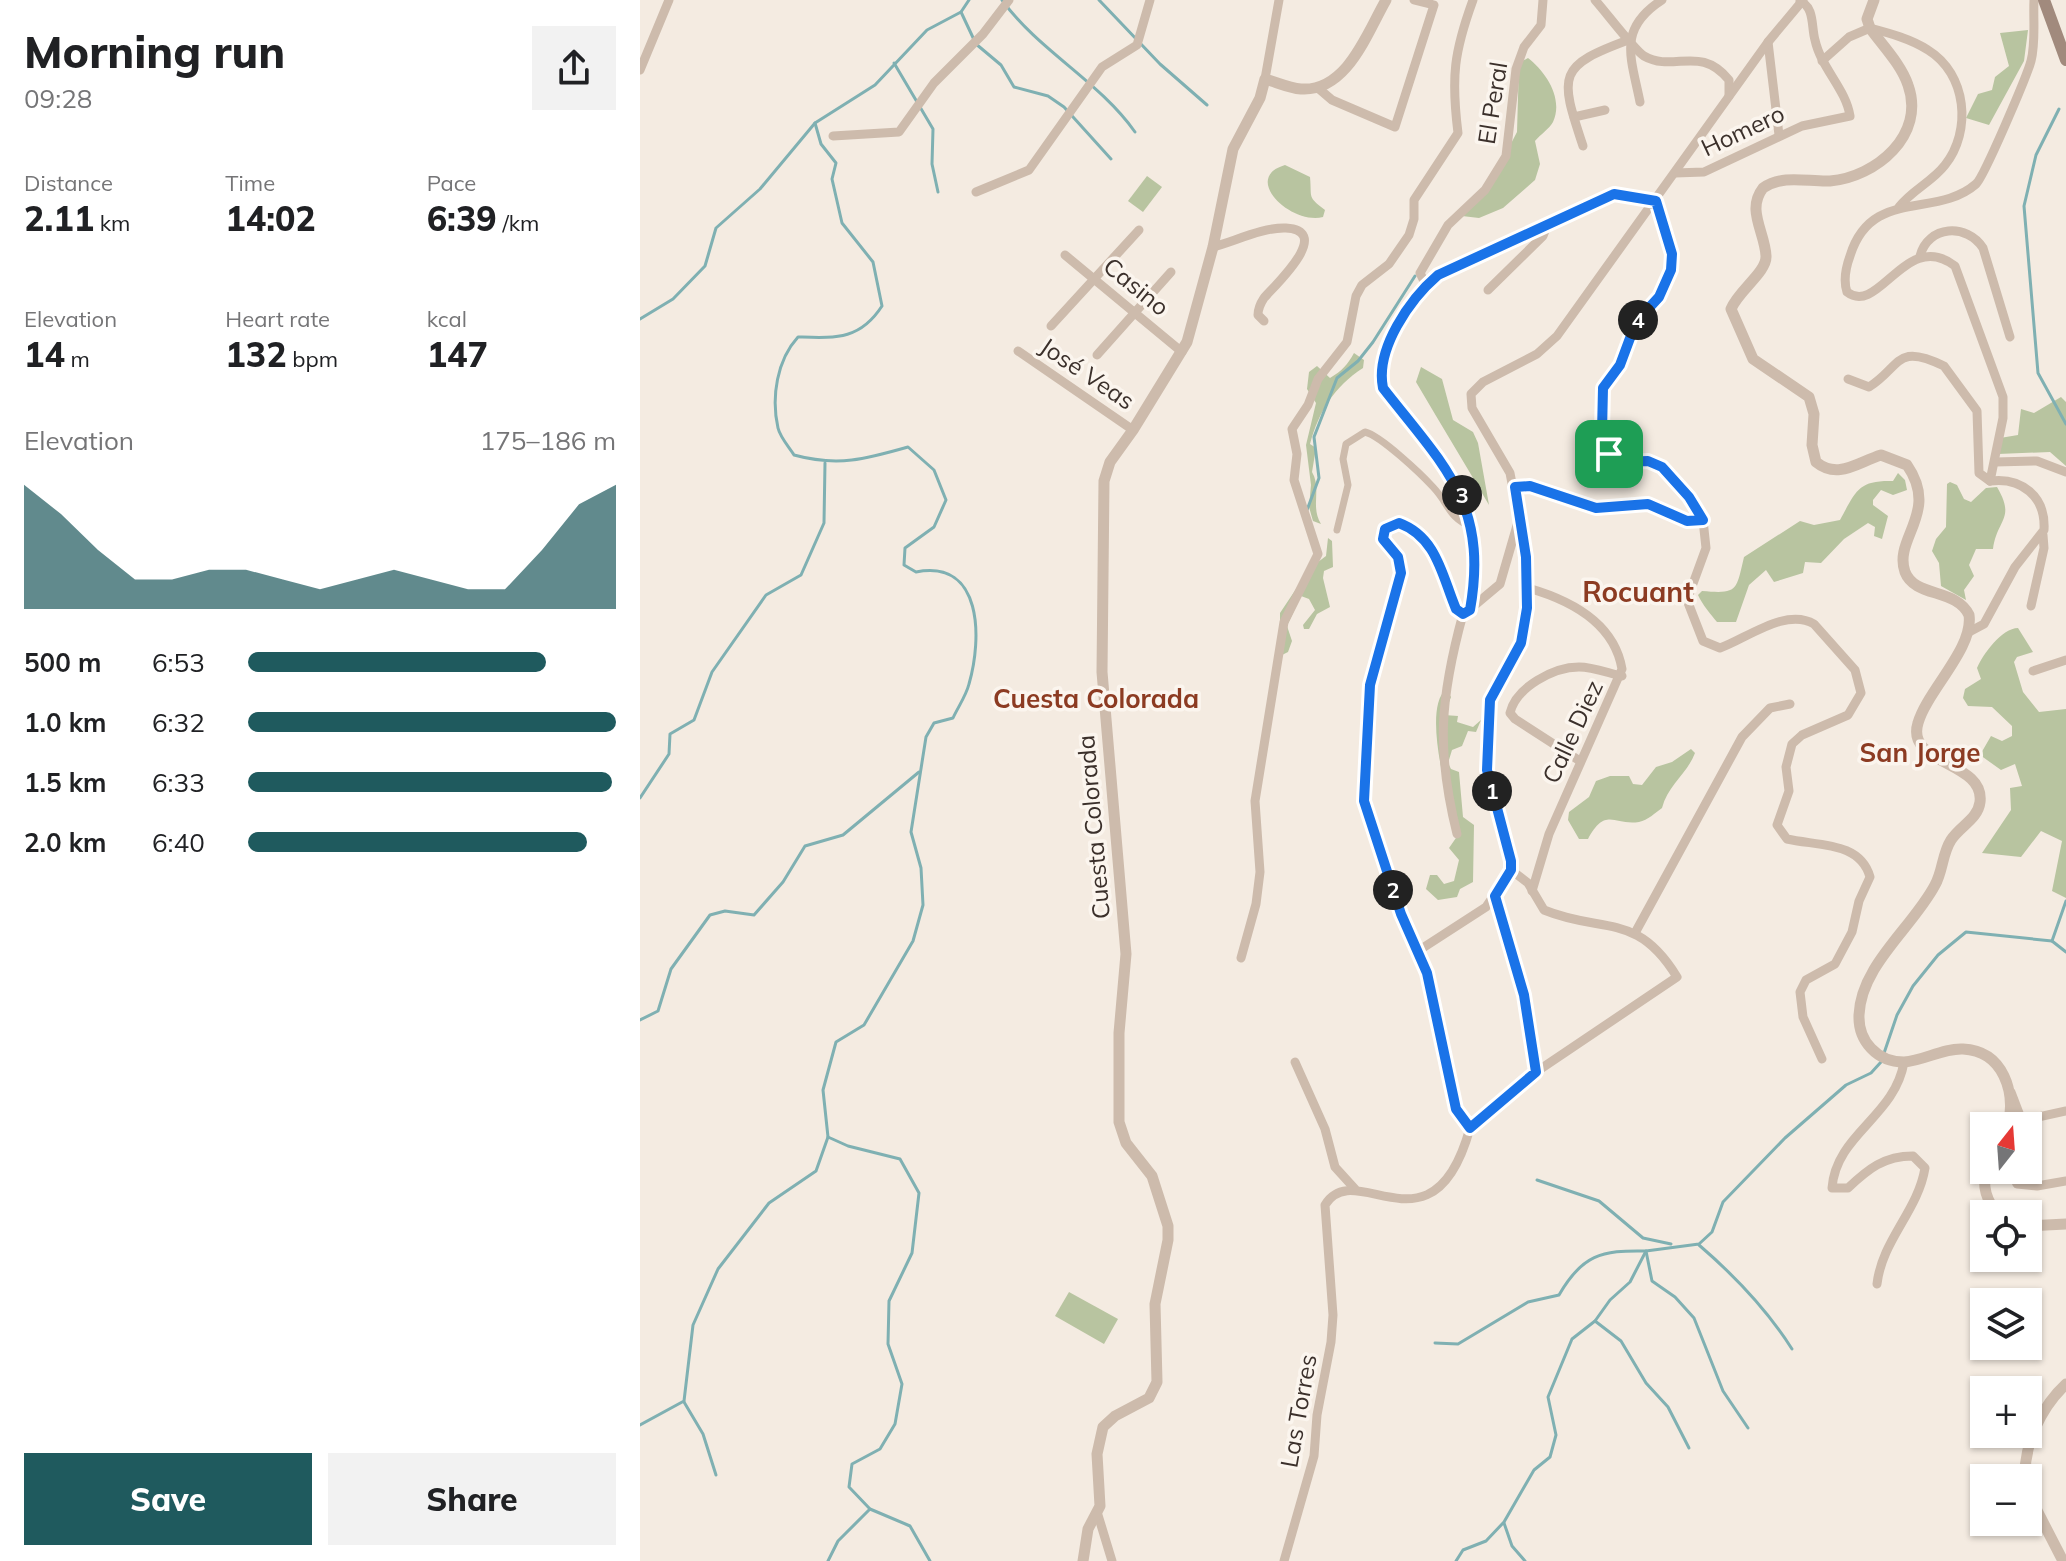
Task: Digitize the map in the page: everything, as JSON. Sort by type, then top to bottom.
[{"type":"main road","points":[[2044,0],[2066,60]]},
{"type":"street","points":[[640,70],[669,0]]},
{"type":"street","points":[[833,136],[899,132],[934,83],[983,34],[1009,0]]},
{"type":"street","points":[[976,192],[1029,170],[1102,67],[1137,45],[1150,0]]},
{"type":"street","points":[[1279,0],[1265,79],[1299,89],[1318,88],[1347,68],[1386,0]]},
{"type":"street","points":[[1318,88],[1332,100],[1395,127],[1434,5],[1414,0]]},
{"type":"street","points":[[1241,958],[1256,904],[1260,872],[1255,801],[1264,762],[1284,622],[1318,554],[1294,480],[1297,454],[1292,429],[1308,405],[1318,379],[1347,342],[1356,296],[1362,285],[1389,264],[1409,235],[1414,219],[1414,200],[1458,133],[1453,93],[1456,46],[1473,0]]},
{"type":"street","name":"El Peral","points":[[1426,285],[1420,273],[1448,225],[1485,190],[1506,156],[1516,69],[1524,47],[1541,25],[1543,0]]},
{"type":"street","points":[[1595,0],[1631,39],[1638,52],[1647,58],[1689,59],[1714,64],[1729,80],[1729,98]]},
{"type":"street","points":[[1640,102],[1630,54],[1631,39],[1638,18],[1662,0]]},
{"type":"street","points":[[1295,1062],[1325,1129],[1335,1167],[1355,1189],[1399,1201],[1415,1201],[1431,1194],[1463,1154],[1470,1128],[1536,1072],[1677,977],[1655,948],[1635,933],[1544,910],[1532,891],[1511,870],[1487,770],[1489,709],[1500,677],[1521,643],[1528,588],[1515,487],[1472,408],[1471,394],[1483,382],[1537,354],[1557,336],[1801,0],[1811,13],[1822,61],[1849,37],[1870,28],[1918,44],[1937,56],[1963,104],[1962,129],[1945,166],[1908,195],[1899,207]]},
{"type":"street","points":[[1874,0],[1867,19],[1870,28],[1908,82],[1912,100],[1906,133],[1892,152],[1875,167],[1853,177],[1828,181],[1784,180],[1763,188],[1755,207],[1767,259],[1763,270],[1739,293],[1731,309],[1753,359],[1809,397],[1814,414],[1812,445],[1816,462],[1828,470],[1841,470],[1887,456],[1907,465],[1919,489],[1920,503],[1904,568],[1912,582],[1960,602],[1969,615],[1969,632],[1923,711],[1916,730],[1919,743],[1927,751],[1973,781],[1981,800],[1974,816],[1951,839],[1935,886],[1865,989],[1859,1016],[1860,1032],[1873,1052],[1904,1062],[1962,1049],[1975,1051],[2001,1069],[2019,1112]]},
{"type":"street","points":[[2010,337],[1983,248],[1975,235],[1959,229],[1939,233],[1926,241],[1920,256],[1871,292],[1860,296],[1847,292],[1846,267],[1859,232],[1899,207],[1959,195],[1977,183],[1989,167],[2031,63],[2034,0]]},
{"type":"street","points":[[1583,146],[1566,91],[1570,72],[1591,54],[1631,39]]},
{"type":"street","points":[[1768,42],[1779,135]]},
{"type":"street","name":"Homero","points":[[1675,173],[1704,172],[1779,135],[1850,116],[1822,61]]},
{"type":"street","name":"Cuesta Colorada","points":[[1083,1561],[1088,1529],[1098,1515],[1097,1443],[1103,1427],[1115,1416],[1149,1398],[1157,1382],[1155,1304],[1168,1240],[1168,1226],[1152,1176],[1126,1143],[1119,1122],[1119,1033],[1126,954],[1102,672],[1103,502],[1107,467],[1182,352],[1213,247],[1233,149],[1260,98],[1265,79]]},
{"type":"street","points":[[1574,117],[1605,110]]},
{"type":"street","points":[[1457,834],[1443,764],[1441,720],[1476,556],[1471,527],[1458,487],[1383,388],[1380,372],[1392,339],[1426,285],[1438,275],[1606,195],[1656,201]]},
{"type":"street","points":[[1656,201],[1672,254],[1671,270],[1659,297],[1636,322],[1620,365],[1603,388],[1602,432],[1609,454],[1621,462],[1648,461],[1662,467],[1689,497],[1703,520],[1706,548],[1687,600],[1703,641],[1720,648],[1748,633],[1805,620],[1814,624],[1859,677],[1861,693],[1848,715],[1802,735],[1789,750],[1786,767],[1789,791],[1777,825],[1787,839],[1847,850],[1860,859],[1870,877],[1859,901],[1852,932],[1835,964],[1806,980],[1800,992],[1803,1017],[1822,1059]]},
{"type":"street","points":[[1488,290],[1543,236],[1548,223]]},
{"type":"street","points":[[1213,247],[1282,228],[1295,230],[1302,238],[1303,245],[1295,264],[1262,300],[1258,315],[1264,321]]},
{"type":"street","points":[[1051,326],[1093,276],[1139,230]]},
{"type":"street","name":"Casino","points":[[1065,255],[1182,352]]},
{"type":"street","points":[[1920,256],[1937,256],[1955,266],[2003,397],[1990,481]]},
{"type":"street","points":[[1097,355],[1171,272]]},
{"type":"street","name":"José Veas","points":[[1018,351],[1133,430]]},
{"type":"street","points":[[1848,379],[1869,387],[1892,363],[1909,357],[1944,366],[1977,411],[1979,473],[1990,481],[2013,481],[2028,489],[2044,514],[2044,548],[2031,606]]},
{"type":"street","points":[[1337,530],[1348,485],[1343,459],[1346,444],[1365,432],[1376,435],[1424,477],[1436,489],[1451,516],[1471,527]]},
{"type":"street","points":[[1995,462],[2037,461],[2066,472]]},
{"type":"street","points":[[1515,487],[1530,486],[1596,508],[1648,504],[1687,521],[1703,520]]},
{"type":"street","points":[[1466,612],[1500,584],[1520,517]]},
{"type":"street","points":[[1466,612],[1456,609],[1437,556],[1409,526],[1391,524],[1383,539],[1398,557],[1401,573],[1370,685],[1364,801],[1396,899],[1427,973],[1456,1109],[1470,1128]]},
{"type":"street","points":[[1969,632],[1984,624],[2015,567],[2043,535]]},
{"type":"street","name":"Calle Diez","points":[[1528,588],[1552,595],[1596,621],[1619,651],[1622,676],[1580,761],[1549,834],[1532,891]]},
{"type":"street","points":[[2033,671],[2066,660]]},
{"type":"street","points":[[1580,761],[1510,713],[1512,704],[1528,687],[1564,668],[1588,668],[1622,676]]},
{"type":"street","points":[[1635,933],[1742,737],[1770,708],[1790,704]]},
{"type":"street","points":[[1418,951],[1486,907],[1511,870]]},
{"type":"street","points":[[1495,896],[1524,995],[1536,1072]]},
{"type":"street","points":[[1877,1284],[1878,1270],[1892,1239],[1916,1200],[1925,1168],[1913,1156],[1903,1156],[1863,1169],[1848,1188],[1832,1188],[1832,1178],[1856,1135],[1891,1099],[1901,1079],[1904,1062]]},
{"type":"street","points":[[2009,1112],[2011,1092]]},
{"type":"street","points":[[2042,1118],[2066,1111]]},
{"type":"street","points":[[2022,1184],[2066,1181]]},
{"type":"street","name":"Las Torres","points":[[1284,1561],[1314,1456],[1317,1415],[1331,1342],[1333,1315],[1325,1205],[1332,1197],[1355,1189]]},
{"type":"street","points":[[2042,1225],[2066,1224]]},
{"type":"street","points":[[2027,1464],[2028,1451],[2044,1411],[2066,1384]]},
{"type":"street","points":[[1098,1515],[1112,1561]]},
{"type":"street","points":[[2042,1520],[2063,1561]]},
{"type":"green space","points":[[2028,30],[2024,61],[1989,125],[1966,118],[1978,94],[1992,90],[1995,77],[2009,66],[2000,33]]},
{"type":"green space","points":[[1528,58],[1541,70],[1551,86],[1556,104],[1553,122],[1535,141],[1540,164],[1535,180],[1503,208],[1479,218],[1462,216],[1488,188],[1517,132],[1519,63]]},
{"type":"green space","points":[[1285,165],[1310,177],[1312,196],[1325,210],[1323,217],[1310,218],[1297,214],[1276,199],[1269,189],[1268,180],[1273,171]]},
{"type":"green space","points":[[1147,176],[1162,187],[1143,212],[1128,201]]},
{"type":"green space","points":[[1354,353],[1364,360],[1363,368],[1344,383],[1329,401],[1310,444],[1316,448],[1312,472],[1316,485],[1316,511],[1321,524],[1313,521],[1309,507],[1311,485],[1306,445],[1316,403],[1307,389],[1309,372],[1317,366],[1330,378],[1344,367]]},
{"type":"green space","points":[[1421,367],[1442,379],[1453,420],[1473,432],[1478,443],[1489,505],[1416,382]]},
{"type":"green space","points":[[2061,397],[2066,402],[2066,466],[2050,452],[1998,454],[2000,438],[2018,435],[2021,409],[2034,413]]},
{"type":"green space","points":[[1898,473],[1905,480],[1907,490],[1893,495],[1881,490],[1873,500],[1873,505],[1888,516],[1882,539],[1874,536],[1875,527],[1868,523],[1844,539],[1821,563],[1805,562],[1803,573],[1774,582],[1766,570],[1749,585],[1736,622],[1717,622],[1704,606],[1698,595],[1702,591],[1723,592],[1734,588],[1744,557],[1800,521],[1814,525],[1840,520],[1859,489],[1872,483],[1893,481]]},
{"type":"green space","points":[[1947,484],[1957,485],[1964,499],[1971,502],[1986,488],[1997,487],[2005,506],[2004,519],[1993,549],[1976,549],[1969,565],[1974,576],[1964,590],[1966,600],[1941,586],[1939,563],[1932,551],[1936,539],[1946,527]]},
{"type":"green space","points":[[1328,538],[1332,541],[1333,567],[1324,571],[1323,578],[1330,607],[1317,614],[1309,629],[1304,629],[1303,625],[1315,610],[1309,599],[1301,596],[1287,626],[1292,641],[1288,652],[1280,656],[1280,613],[1310,568],[1326,556]]},
{"type":"green space","points":[[2018,628],[2033,652],[2017,657],[2014,662],[2023,692],[2039,712],[2066,709],[2066,898],[2052,891],[2062,841],[2041,831],[2021,857],[1982,853],[2011,810],[2010,788],[2022,786],[2015,764],[2001,770],[1980,755],[1991,736],[2002,741],[2012,736],[2012,726],[1992,707],[1968,706],[1963,698],[1965,689],[1981,679],[1977,668],[1988,649],[2006,632]]},
{"type":"green space","points":[[1446,689],[1451,697],[1444,715],[1458,716],[1457,722],[1473,727],[1481,720],[1476,732],[1468,731],[1462,746],[1452,750],[1448,763],[1451,769],[1459,772],[1463,817],[1474,825],[1473,882],[1460,889],[1457,897],[1438,900],[1426,889],[1430,875],[1437,875],[1444,884],[1454,881],[1459,860],[1449,848],[1458,835],[1444,782],[1437,737],[1439,700]]},
{"type":"green space","points":[[1691,749],[1695,753],[1692,760],[1662,808],[1639,822],[1605,820],[1588,839],[1579,839],[1568,820],[1569,812],[1589,797],[1596,781],[1610,776],[1629,776],[1633,784],[1642,785],[1656,767],[1672,762]]},
{"type":"green space","points":[[1069,1292],[1118,1319],[1104,1344],[1055,1316]]},
{"type":"waterway","points":[[640,319],[673,299],[705,266],[716,228],[760,189],[815,123],[875,85],[927,30],[961,12],[969,0]]},
{"type":"waterway","points":[[1002,0],[1033,35],[1104,97],[1135,132]]},
{"type":"waterway","points":[[1099,0],[1160,64],[1207,105]]},
{"type":"waterway","points":[[961,12],[976,44],[1001,65],[1014,87],[1048,96],[1064,107],[1111,159]]},
{"type":"waterway","points":[[894,63],[933,129],[932,164],[938,192]]},
{"type":"waterway","points":[[2059,109],[2036,155],[2024,206],[2038,373],[2066,424]]},
{"type":"waterway","points":[[815,123],[821,144],[836,163],[832,179],[842,223],[873,262],[882,306],[865,325],[846,335],[798,337],[785,357],[778,380],[775,404],[779,431],[794,455],[838,461],[908,447],[934,470],[946,500],[934,527],[905,548],[904,565],[916,572],[938,571],[954,578],[966,590],[976,625],[976,646],[966,693],[953,718],[934,723],[926,737],[911,832],[921,868],[923,905],[913,941],[864,1025],[836,1042],[823,1090],[828,1137],[848,1146],[900,1159],[919,1193],[912,1253],[889,1301],[888,1344],[902,1384],[895,1424],[880,1449],[852,1464],[849,1487],[870,1509],[910,1526],[930,1561]]},
{"type":"waterway","points":[[1307,510],[1319,478],[1314,437],[1337,378],[1358,361],[1373,342],[1415,276]]},
{"type":"waterway","points":[[640,798],[669,754],[670,734],[694,720],[712,672],[766,595],[801,575],[824,523],[825,463]]},
{"type":"waterway","points":[[640,1020],[658,1011],[671,969],[710,915],[725,911],[754,915],[783,882],[805,846],[843,835],[919,772]]},
{"type":"waterway","points":[[2052,941],[2066,901]]},
{"type":"waterway","points":[[1456,1561],[1463,1550],[1486,1541],[1504,1522],[1534,1470],[1550,1457],[1556,1435],[1548,1397],[1572,1339],[1595,1321],[1610,1300],[1630,1282],[1646,1251],[1699,1244],[1712,1232],[1723,1202],[1785,1138],[1846,1085],[1871,1073],[1881,1062],[1897,1015],[1913,986],[1938,955],[1966,932],[2052,941],[2066,952]]},
{"type":"waterway","points":[[640,1425],[684,1401],[693,1325],[718,1269],[769,1203],[816,1171],[828,1137]]},
{"type":"waterway","points":[[1537,1180],[1599,1201],[1643,1238],[1671,1244]]},
{"type":"waterway","points":[[1699,1245],[1749,1293],[1792,1349]]},
{"type":"waterway","points":[[1435,1343],[1458,1344],[1528,1302],[1559,1295],[1576,1271],[1594,1258],[1617,1252],[1646,1251],[1652,1281],[1675,1297],[1694,1318],[1723,1391],[1748,1428]]},
{"type":"waterway","points":[[1595,1321],[1621,1341],[1646,1383],[1668,1407],[1689,1448]]},
{"type":"waterway","points":[[684,1402],[703,1434],[716,1475]]},
{"type":"waterway","points":[[828,1561],[838,1541],[870,1509]]},
{"type":"waterway","points":[[1504,1523],[1512,1546],[1525,1561]]},
{"type":"district","name":"Rocuant","points":[[1638,592]]},
{"type":"district","name":"Cuesta Colorada","points":[[1096,699]]},
{"type":"district","name":"San Jorge","points":[[1920,753]]},
{"type":"route","points":[[1614,194],[1656,201],[1672,254],[1667,284],[1636,322],[1620,365],[1603,388],[1600,403],[1602,432],[1609,454],[1621,462],[1648,461],[1662,467],[1689,497],[1703,520],[1696,523],[1687,521],[1662,507],[1648,504],[1596,508],[1530,486],[1515,487],[1526,557],[1527,608],[1521,643],[1490,700],[1487,770],[1511,861],[1511,870],[1495,896],[1524,995],[1536,1072],[1470,1128],[1456,1109],[1427,973],[1401,914],[1364,801],[1370,685],[1401,573],[1398,557],[1383,539],[1385,529],[1399,523],[1409,526],[1417,534],[1437,556],[1453,603],[1463,614],[1470,610],[1475,583],[1474,538],[1458,487],[1435,451],[1383,388],[1380,372],[1400,324],[1426,285],[1438,275],[1606,195],[1614,194]]}]
